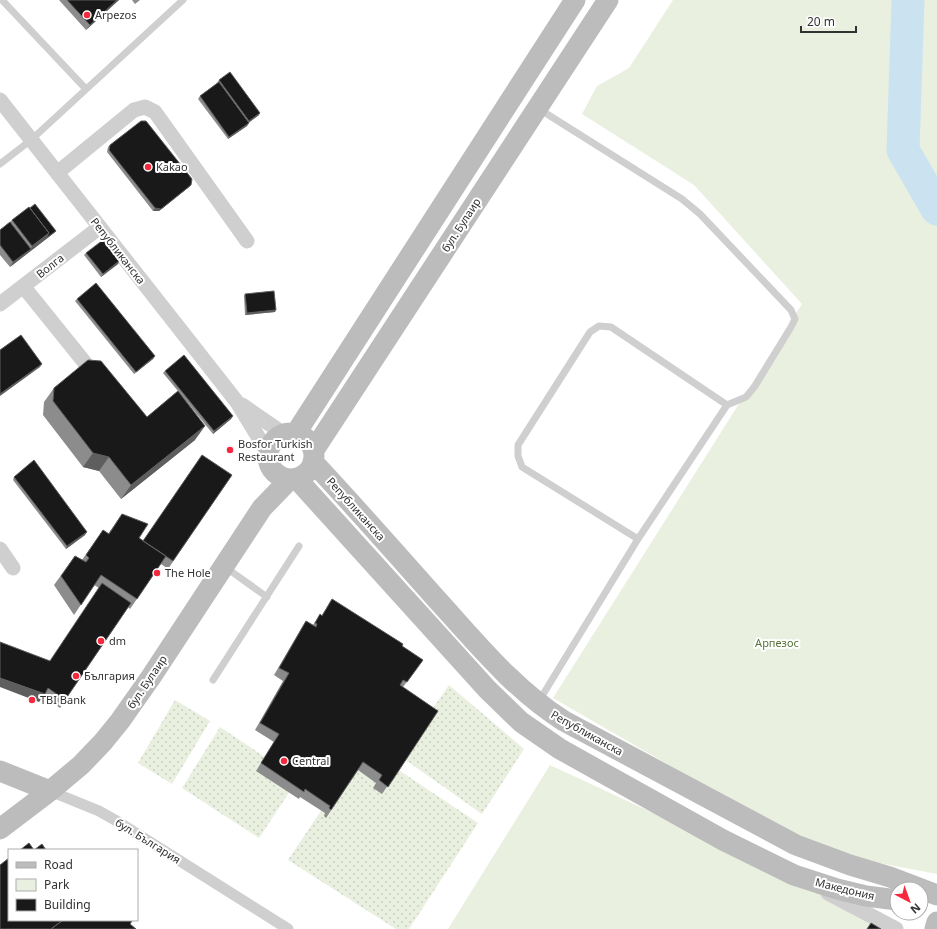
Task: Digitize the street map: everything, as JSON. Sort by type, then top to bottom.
[{"type":"main road","points":[[290,434],[307,439],[313,456],[312,467],[305,474],[282,470],[274,441],[290,434],[575,0]]},
{"type":"main road","name":"бул. Булаир","points":[[313,456],[537,107],[608,0]]},
{"type":"main road","name":"Републиканска","points":[[313,456],[488,656],[537,703],[564,721],[796,845],[850,865],[890,877],[937,895]]},
{"type":"main road","name":"бул. Булаир","points":[[0,829],[81,765],[103,742],[120,721],[151,677],[262,508],[282,470]]},
{"type":"main road","name":"Републиканска","points":[[282,470],[486,689],[521,722],[560,749],[723,840],[794,875]]},
{"type":"main road","points":[[521,722],[537,703]]},
{"type":"main road","name":"бул. България","points":[[0,771],[50,791]]},
{"type":"main road","name":"Македония","points":[[794,875],[837,889],[866,896],[889,899]]},
{"type":"main road","points":[[935,929],[937,922]]},
{"type":"street","name":"Републиканска","points":[[0,100],[237,402],[282,470]]},
{"type":"street","points":[[57,173],[134,110],[145,107],[155,112],[247,241]]},
{"type":"street","name":"Волга","points":[[0,304],[100,227]]},
{"type":"street","points":[[23,286],[105,388]]},
{"type":"street","name":"Републиканска","points":[[237,402],[290,434]]},
{"type":"street","points":[[0,549],[13,568]]},
{"type":"street","name":"бул. България","points":[[50,791],[99,811],[115,820],[288,929]]},
{"type":"street","name":"Републиканска","points":[[794,875],[896,929]]},
{"type":"lane","points":[[2,0],[86,89]]},
{"type":"lane","points":[[0,164],[31,140],[183,0]]},
{"type":"lane","points":[[537,107],[682,199],[700,214],[791,310],[794,318],[791,327],[755,386],[746,397],[727,405],[638,539],[537,703]]},
{"type":"lane","points":[[638,539],[522,467],[518,456],[518,445],[590,332],[599,326],[611,328],[727,405]]},
{"type":"lane","points":[[213,680],[299,546]]},
{"type":"lane","points":[[224,566],[267,597]]},
{"type":"green space","name":"Арпезос","points":[[673,0],[937,0],[937,874],[847,857],[769,823],[553,698],[802,304],[694,185],[582,114],[597,86],[629,68]]},
{"type":"green space","points":[[449,685],[524,749],[482,814],[400,756]]},
{"type":"green space","points":[[175,700],[210,721],[172,784],[138,763]]},
{"type":"green space","points":[[220,727],[298,779],[259,838],[182,788]]},
{"type":"green space","points":[[364,747],[478,823],[409,929],[396,929],[288,860]]},
{"type":"green space","points":[[550,765],[866,912],[897,929],[448,929]]},
{"type":"building","name":"Arpezos","points":[[67,0],[117,0],[90,25]]},
{"type":"building","points":[[230,72],[260,113],[249,121],[219,80]]},
{"type":"building","points":[[219,82],[249,123],[229,137],[200,96]]},
{"type":"building","name":"Kakao","points":[[141,121],[146,121],[192,179],[191,185],[161,209],[155,208],[109,150],[110,145]]},
{"type":"building","points":[[35,204],[56,231],[46,238],[49,233],[30,208]]},
{"type":"building","points":[[29,207],[49,233],[32,246],[12,220]]},
{"type":"building","points":[[10,222],[31,249],[13,262],[0,245],[0,230]]},
{"type":"building","points":[[103,240],[119,261],[103,274],[86,253]]},
{"type":"building","points":[[96,283],[155,356],[136,372],[77,299]]},
{"type":"building","points":[[274,291],[276,310],[247,313],[245,294]]},
{"type":"building","points":[[21,335],[42,364],[0,394],[0,350]]},
{"type":"building","points":[[184,355],[233,416],[214,431],[165,371]]},
{"type":"building","points":[[88,360],[101,361],[147,417],[178,391],[205,426],[131,485],[109,457],[93,453],[53,401],[54,388]]},
{"type":"building","points":[[202,455],[232,475],[173,561],[143,541]]},
{"type":"building","points":[[34,460],[87,532],[67,546],[14,477]]},
{"type":"building","points":[[122,514],[148,524],[139,538],[166,556],[137,599],[101,575],[81,605],[61,576],[75,556],[86,562],[89,558],[86,555],[103,530],[109,534]]},
{"type":"building","points":[[102,583],[131,603],[65,700],[48,688],[45,694],[0,678],[0,642],[50,661]]},
{"type":"building","points":[[332,599],[403,644],[402,646],[423,660],[407,682],[403,680],[400,685],[438,711],[388,787],[379,780],[382,775],[363,762],[331,810],[329,808],[330,806],[305,789],[304,792],[261,763],[279,734],[260,723],[289,673],[279,668],[306,621],[316,627],[317,624],[315,623],[320,614],[322,616]]},
{"type":"building","points":[[29,843],[33,849],[21,849]]},
{"type":"building","points":[[42,844],[45,849],[35,849]]},
{"type":"building","points":[[8,859],[8,921],[62,921],[51,929],[0,929],[0,865]]},
{"type":"building","points":[[62,921],[132,921],[130,924],[136,929],[51,929]]},
{"type":"building","points":[[871,923],[881,929],[867,929]]},
{"type":"waterway","points":[[908,0],[903,150],[937,209]]},
{"type":"place","name":"Arpezos","points":[[87,15]]},
{"type":"place","name":"Kakao","points":[[148,167]]},
{"type":"place","name":"Bosfor Turkish Restaurant","points":[[230,450]]},
{"type":"place","name":"The Hole","points":[[157,573]]},
{"type":"place","name":"dm","points":[[101,641]]},
{"type":"place","name":"България","points":[[76,676]]},
{"type":"place","name":"TBI Bank","points":[[32,700]]},
{"type":"place","name":"Central","points":[[284,761]]}]
